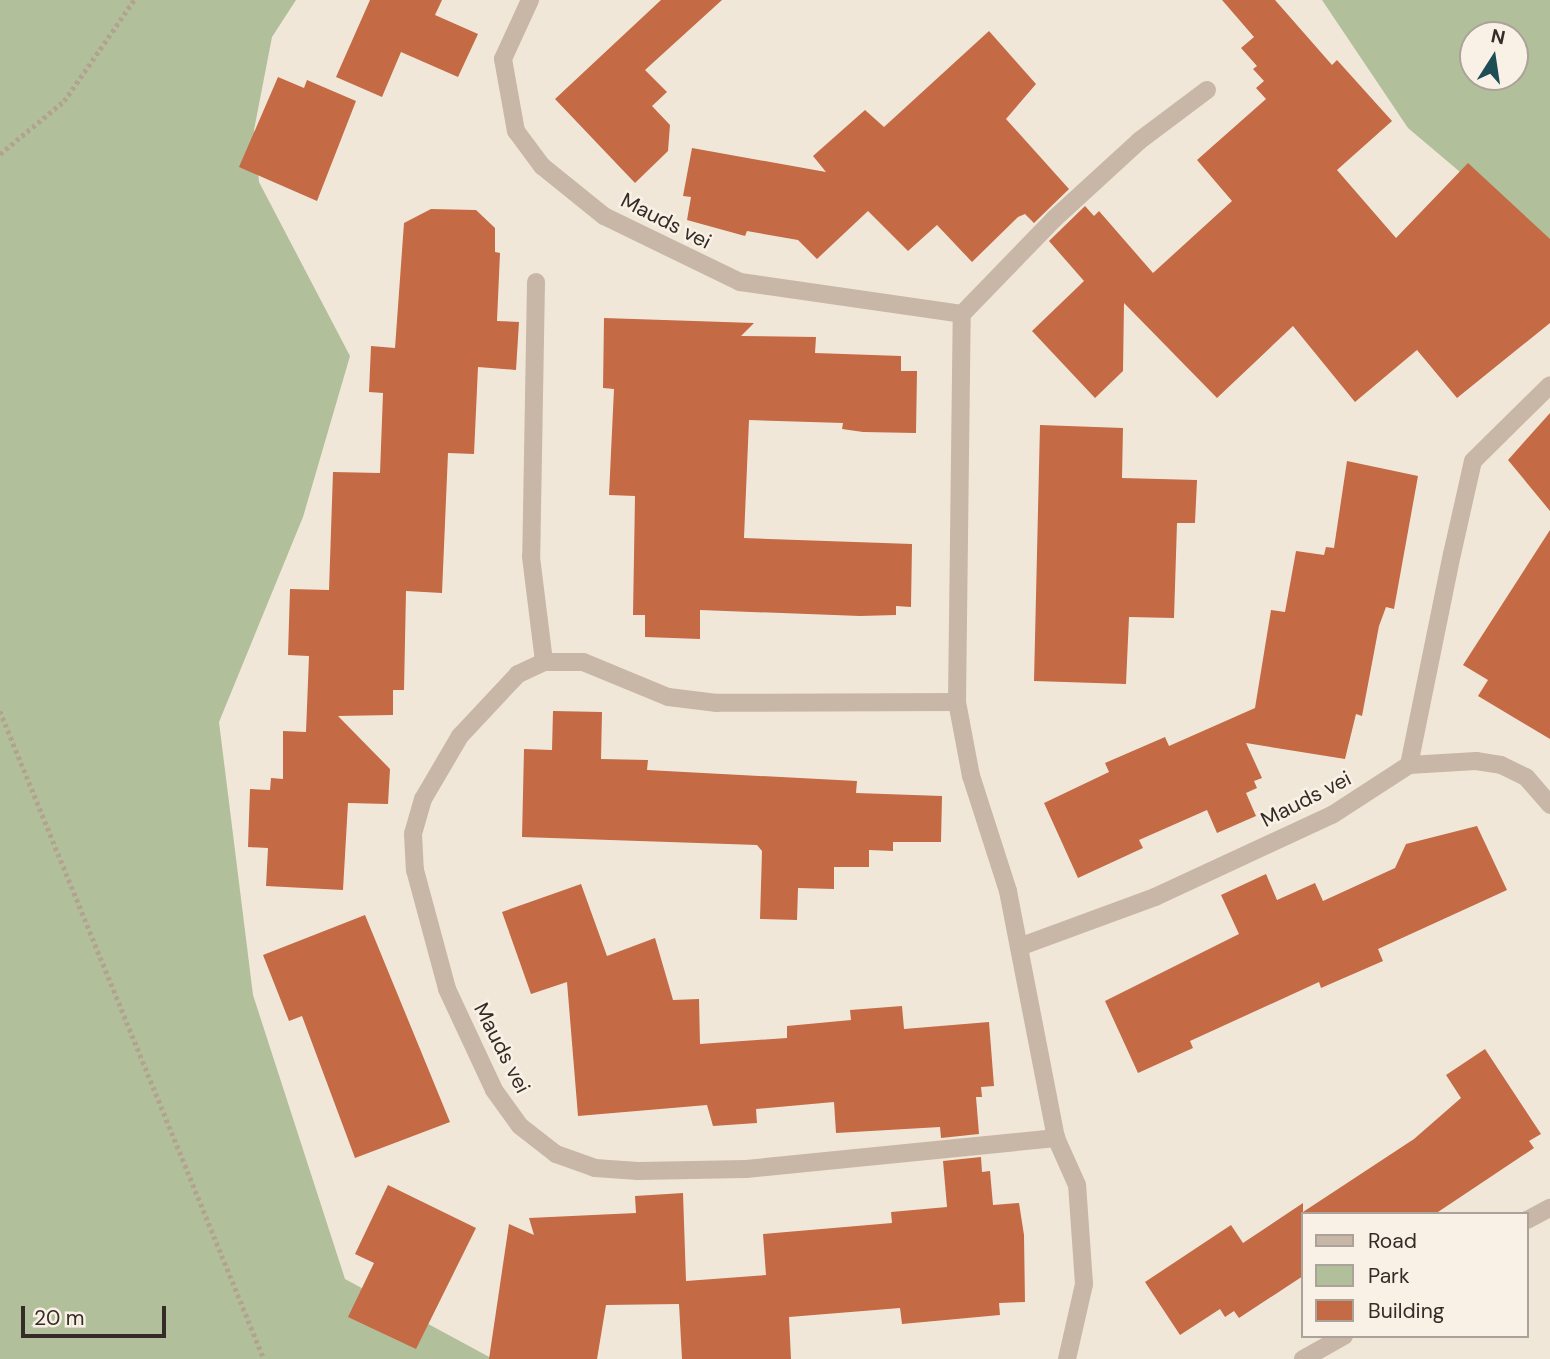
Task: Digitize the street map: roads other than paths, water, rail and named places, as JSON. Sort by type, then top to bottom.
[{"type":"street","name":"Mauds vei","points":[[530,0],[503,59],[516,131],[542,166],[604,216],[740,282],[962,314]]},
{"type":"street","points":[[1072,1358],[1084,1284],[1084,1231],[1077,1185],[1056,1138],[1008,891],[971,776],[957,702],[962,314],[1054,219],[1139,141],[1207,90]]},
{"type":"street","points":[[536,282],[531,556],[544,663]]},
{"type":"street","points":[[1550,386],[1473,461],[1409,765],[1476,761],[1501,765],[1526,777],[1550,805]]},
{"type":"street","name":"Mauds vei","points":[[957,702],[717,704],[668,697],[583,662],[544,663],[518,674],[460,736],[423,799],[413,834],[415,870],[447,989],[494,1090],[520,1126],[556,1154],[594,1168],[638,1171],[746,1169],[1056,1138]]},
{"type":"street","name":"Mauds vei","points":[[1019,947],[1155,897],[1307,827],[1409,765]]},
{"type":"street","points":[[1529,1219],[1550,1208]]},
{"type":"street","points":[[1303,1359],[1340,1338]]}]
